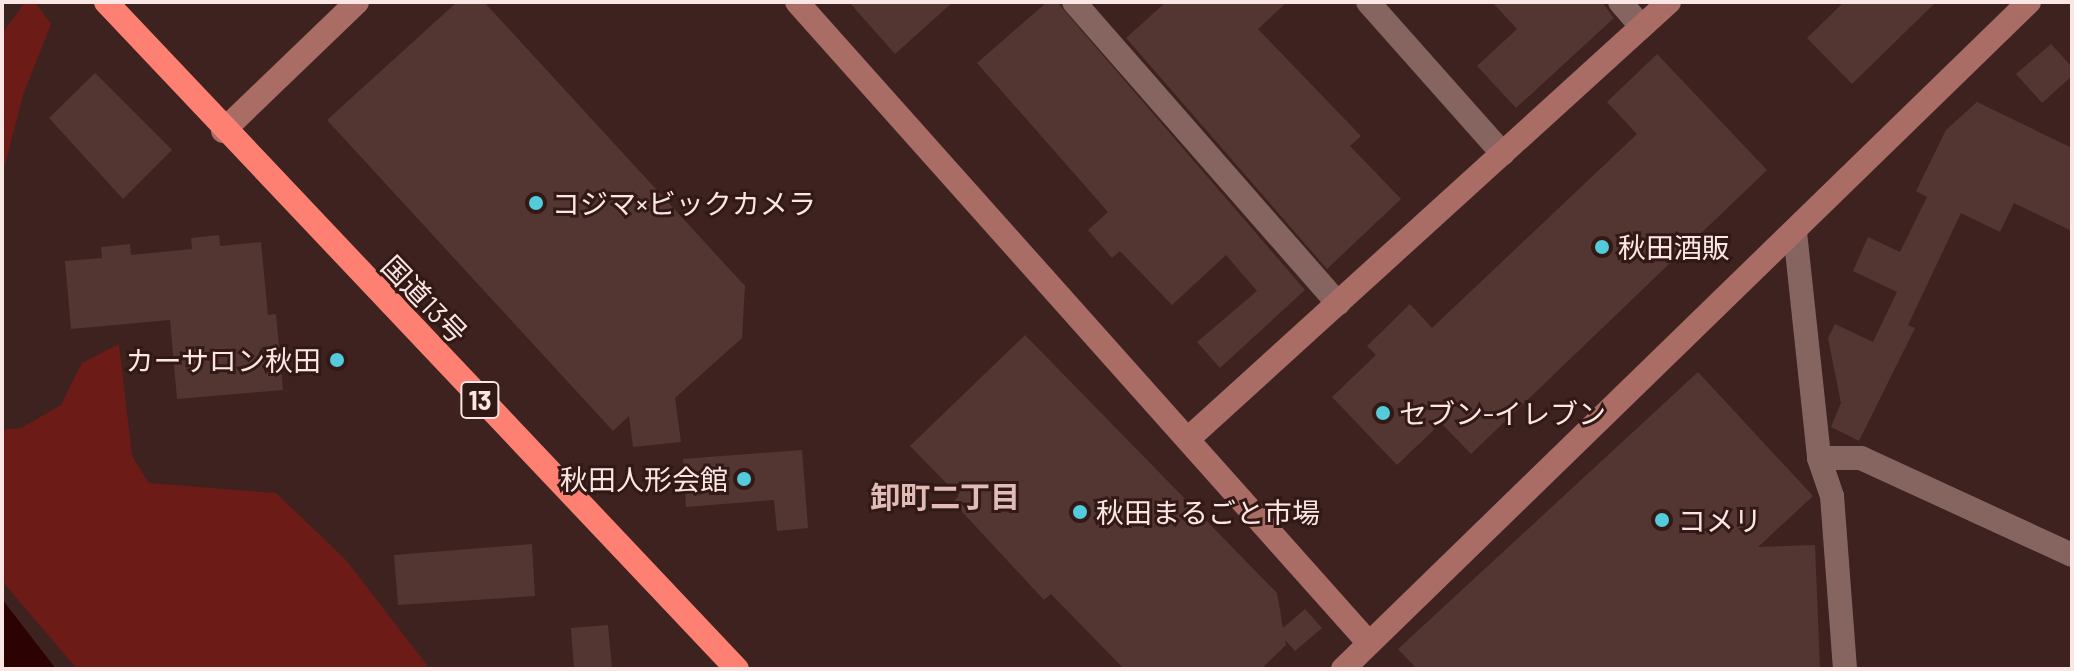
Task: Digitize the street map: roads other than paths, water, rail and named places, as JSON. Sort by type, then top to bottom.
[{"type":"highway","name":"国道13号","points":[[106,2],[223,131],[737,669]]},
{"type":"street","points":[[223,131],[357,2]]},
{"type":"street","points":[[797,2],[1369,643]]},
{"type":"street","points":[[1074,2],[1338,304]]},
{"type":"street","points":[[1368,2],[1503,154]]},
{"type":"street","points":[[1620,2],[1642,27]]},
{"type":"street","points":[[1188,439],[1669,2]]},
{"type":"street","points":[[1343,669],[2029,2]]},
{"type":"street","points":[[1795,232],[1819,458],[1832,496],[1845,669]]},
{"type":"street","points":[[1819,458],[1861,458],[2072,555]]},
{"type":"place","name":"コジマ×ビックカメラ","points":[[536,203]]},
{"type":"place","name":"秋田酒販","points":[[1602,247]]},
{"type":"place","name":"カーサロン秋田","points":[[337,360]]},
{"type":"place","name":"セブン-イレブン","points":[[1383,413]]},
{"type":"place","name":"秋田人形会館","points":[[744,479]]},
{"type":"place","name":"秋田まるごと市場","points":[[1080,512]]},
{"type":"place","name":"コメリ","points":[[1662,520]]},
{"type":"district","name":"卸町二丁目","points":[[945,496]]}]
